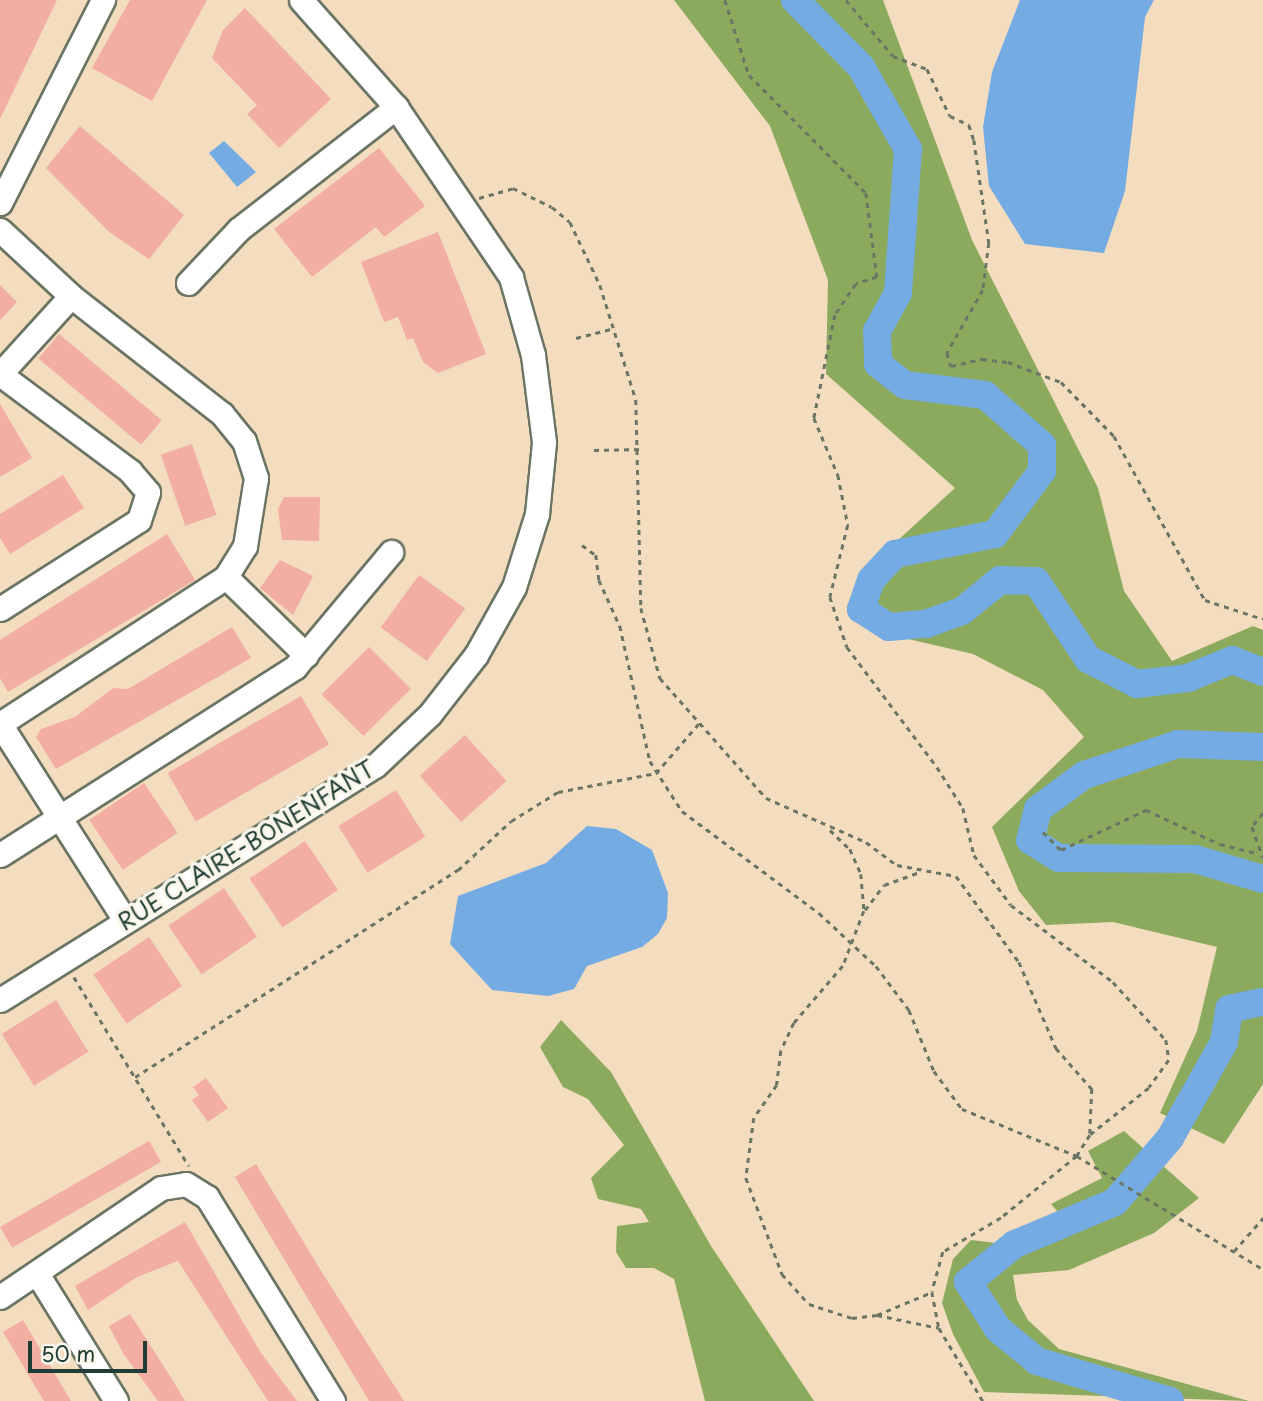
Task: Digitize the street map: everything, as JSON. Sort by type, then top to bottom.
[{"type":"street","points":[[0,203],[103,0]]},
{"type":"street","name":"RUE CLAIRE-BONENFANT","points":[[0,1000],[375,766],[430,714],[476,655],[514,587],[537,514],[541,417],[533,355],[511,277],[466,202],[396,107],[300,0]]},
{"type":"street","points":[[188,283],[239,229],[396,107]]},
{"type":"street","points":[[0,230],[71,296],[222,414],[244,441],[256,478],[254,513],[245,546],[226,577],[0,724],[125,920]]},
{"type":"street","points":[[0,608],[139,520],[148,492],[130,471],[0,374],[71,296]]},
{"type":"street","points":[[0,855],[306,654],[391,552]]},
{"type":"street","points":[[226,577],[306,654]]},
{"type":"street","points":[[0,1297],[38,1275],[161,1188],[197,1191],[333,1401]]},
{"type":"street","points":[[38,1275],[116,1401]]},
{"type":"path","points":[[724,0],[750,75],[866,193],[877,277],[856,284],[835,315],[814,418],[838,475],[848,525],[830,597],[847,647],[963,808],[974,855],[1011,905],[1113,982],[1166,1040],[1169,1060],[1149,1088],[1090,1135],[1077,1156],[1001,1218],[943,1252],[932,1292],[939,1328],[983,1401]]},
{"type":"path","points":[[846,0],[893,56],[927,69],[950,116],[969,125],[974,140],[989,243],[983,290],[947,353],[951,366],[982,359],[1008,362],[1061,382],[1114,436],[1205,600],[1263,619]]},
{"type":"path","points":[[466,202],[513,188],[570,222],[615,328],[642,449],[641,608],[660,678],[766,798],[923,872],[957,876],[1019,962],[1056,1048],[1092,1089],[1090,1135]]},
{"type":"path","points":[[576,338],[615,328]]},
{"type":"path","points":[[594,450],[642,449]]},
{"type":"path","points":[[582,545],[596,555],[598,580],[620,626],[656,774],[670,798],[703,830],[852,944],[895,987],[934,1071],[962,1109],[1077,1156],[1263,1269]]},
{"type":"path","points":[[135,1077],[458,870],[511,821],[558,792],[656,774],[699,722]]},
{"type":"path","points":[[1043,832],[1062,850],[1146,810],[1220,844],[1256,853],[1263,858]]},
{"type":"path","points":[[1256,853],[1252,827],[1263,813]]},
{"type":"path","points":[[828,828],[850,849],[861,874],[864,911]]},
{"type":"path","points":[[923,872],[884,885],[864,911],[852,944],[781,1051],[777,1085],[754,1118],[746,1178],[782,1274],[809,1304],[852,1318],[877,1315],[932,1292]]},
{"type":"path","points":[[62,959],[135,1077],[197,1191]]},
{"type":"path","points":[[1234,1251],[1263,1218]]},
{"type":"path","points":[[877,1315],[939,1328]]},
{"type":"green space","points":[[674,0],[883,0],[972,240],[1098,488],[1124,591],[1172,661],[1253,626],[1263,630],[1263,1084],[1224,1144],[1160,1113],[1197,1031],[1217,947],[1113,922],[1046,925],[1019,891],[992,827],[1084,737],[1043,690],[973,654],[878,632],[861,574],[955,488],[826,374],[828,280],[770,126]]},
{"type":"green space","points":[[561,1020],[611,1072],[711,1246],[814,1401],[705,1401],[674,1279],[654,1268],[626,1268],[616,1252],[617,1226],[649,1222],[641,1209],[598,1199],[591,1178],[624,1145],[588,1099],[563,1087],[540,1047]]},
{"type":"green space","points":[[1124,1131],[1199,1198],[1154,1233],[1069,1270],[1013,1275],[1017,1300],[1028,1320],[1059,1349],[1249,1401],[984,1392],[953,1334],[942,1303],[953,1259],[971,1240],[996,1243],[1058,1212],[1051,1204],[1102,1178],[1088,1151]]},
{"type":"water","points":[[1020,0],[1154,0],[1145,17],[1125,191],[1104,253],[1025,244],[989,186],[983,127],[992,72]]},
{"type":"water","points":[[224,141],[256,172],[237,187],[209,153]]},
{"type":"water","points":[[587,826],[616,829],[652,850],[668,893],[667,918],[658,934],[642,947],[587,966],[574,989],[548,996],[492,990],[450,944],[458,896],[546,863]]},
{"type":"building","points":[[0,0],[57,0],[0,119]]},
{"type":"building","points":[[130,0],[207,0],[152,101],[92,68]]},
{"type":"building","points":[[245,8],[331,99],[279,148],[247,114],[257,105],[212,58],[223,30]]},
{"type":"building","points":[[80,126],[184,215],[149,259],[109,232],[46,168]]},
{"type":"building","points":[[379,148],[425,206],[384,237],[376,227],[312,277],[274,229]]},
{"type":"building","points":[[438,232],[486,354],[438,373],[423,362],[413,338],[407,340],[398,317],[384,322],[361,262]]},
{"type":"building","points":[[0,285],[17,302],[0,320]]},
{"type":"building","points":[[59,334],[162,420],[141,445],[38,359]]},
{"type":"building","points":[[0,404],[32,458],[0,477]]},
{"type":"building","points":[[192,444],[216,515],[185,526],[161,455]]},
{"type":"building","points":[[63,475],[84,508],[10,554],[0,538],[0,514]]},
{"type":"building","points":[[284,497],[320,497],[319,541],[282,540],[278,509]]},
{"type":"building","points":[[167,534],[195,580],[8,692],[0,678],[0,640]]},
{"type":"building","points":[[280,560],[313,576],[293,615],[260,588]]},
{"type":"building","points":[[419,575],[465,609],[427,661],[381,628]]},
{"type":"building","points":[[232,627],[251,658],[56,769],[36,737],[41,729],[75,717],[113,688],[128,689]]},
{"type":"building","points":[[369,647],[411,689],[363,736],[322,694]]},
{"type":"building","points":[[301,696],[329,744],[196,821],[168,773]]},
{"type":"building","points":[[465,735],[506,781],[461,822],[420,776]]},
{"type":"building","points":[[144,783],[178,833],[123,870],[89,820]]},
{"type":"building","points":[[396,790],[425,837],[367,873],[338,826]]},
{"type":"building","points":[[305,841],[338,890],[282,927],[249,878]]},
{"type":"building","points":[[224,888],[257,937],[201,974],[168,925]]},
{"type":"building","points":[[149,937],[182,986],[126,1023],[93,974]]},
{"type":"building","points":[[56,1000],[88,1052],[34,1086],[2,1034]]},
{"type":"building","points":[[206,1078],[228,1108],[208,1122],[192,1100],[199,1095],[193,1087]]},
{"type":"building","points":[[149,1141],[161,1162],[12,1248],[0,1227]]},
{"type":"building","points":[[256,1164],[404,1401],[369,1401],[235,1177]]},
{"type":"building","points":[[185,1222],[261,1353],[297,1401],[268,1401],[178,1261],[137,1277],[88,1310],[75,1286]]},
{"type":"building","points":[[130,1314],[185,1401],[158,1401],[123,1353],[109,1326]]},
{"type":"building","points":[[23,1320],[71,1401],[44,1401],[3,1332]]},
{"type":"waterway","points":[[795,0],[861,67],[908,149],[898,293],[877,331],[878,364],[905,385],[985,395],[1042,445],[1042,471],[995,534],[895,554],[871,580],[861,609],[889,627],[926,624],[962,611],[1000,580],[1036,581],[1088,659],[1137,684],[1188,678],[1232,660],[1263,672]]},
{"type":"waterway","points":[[1263,747],[1178,744],[1084,775],[1038,809],[1030,840],[1059,858],[1195,859],[1263,879]]},
{"type":"waterway","points":[[1170,1401],[1037,1361],[998,1329],[968,1282],[1015,1244],[1115,1202],[1170,1138],[1224,1042],[1229,1009],[1263,1002]]}]
